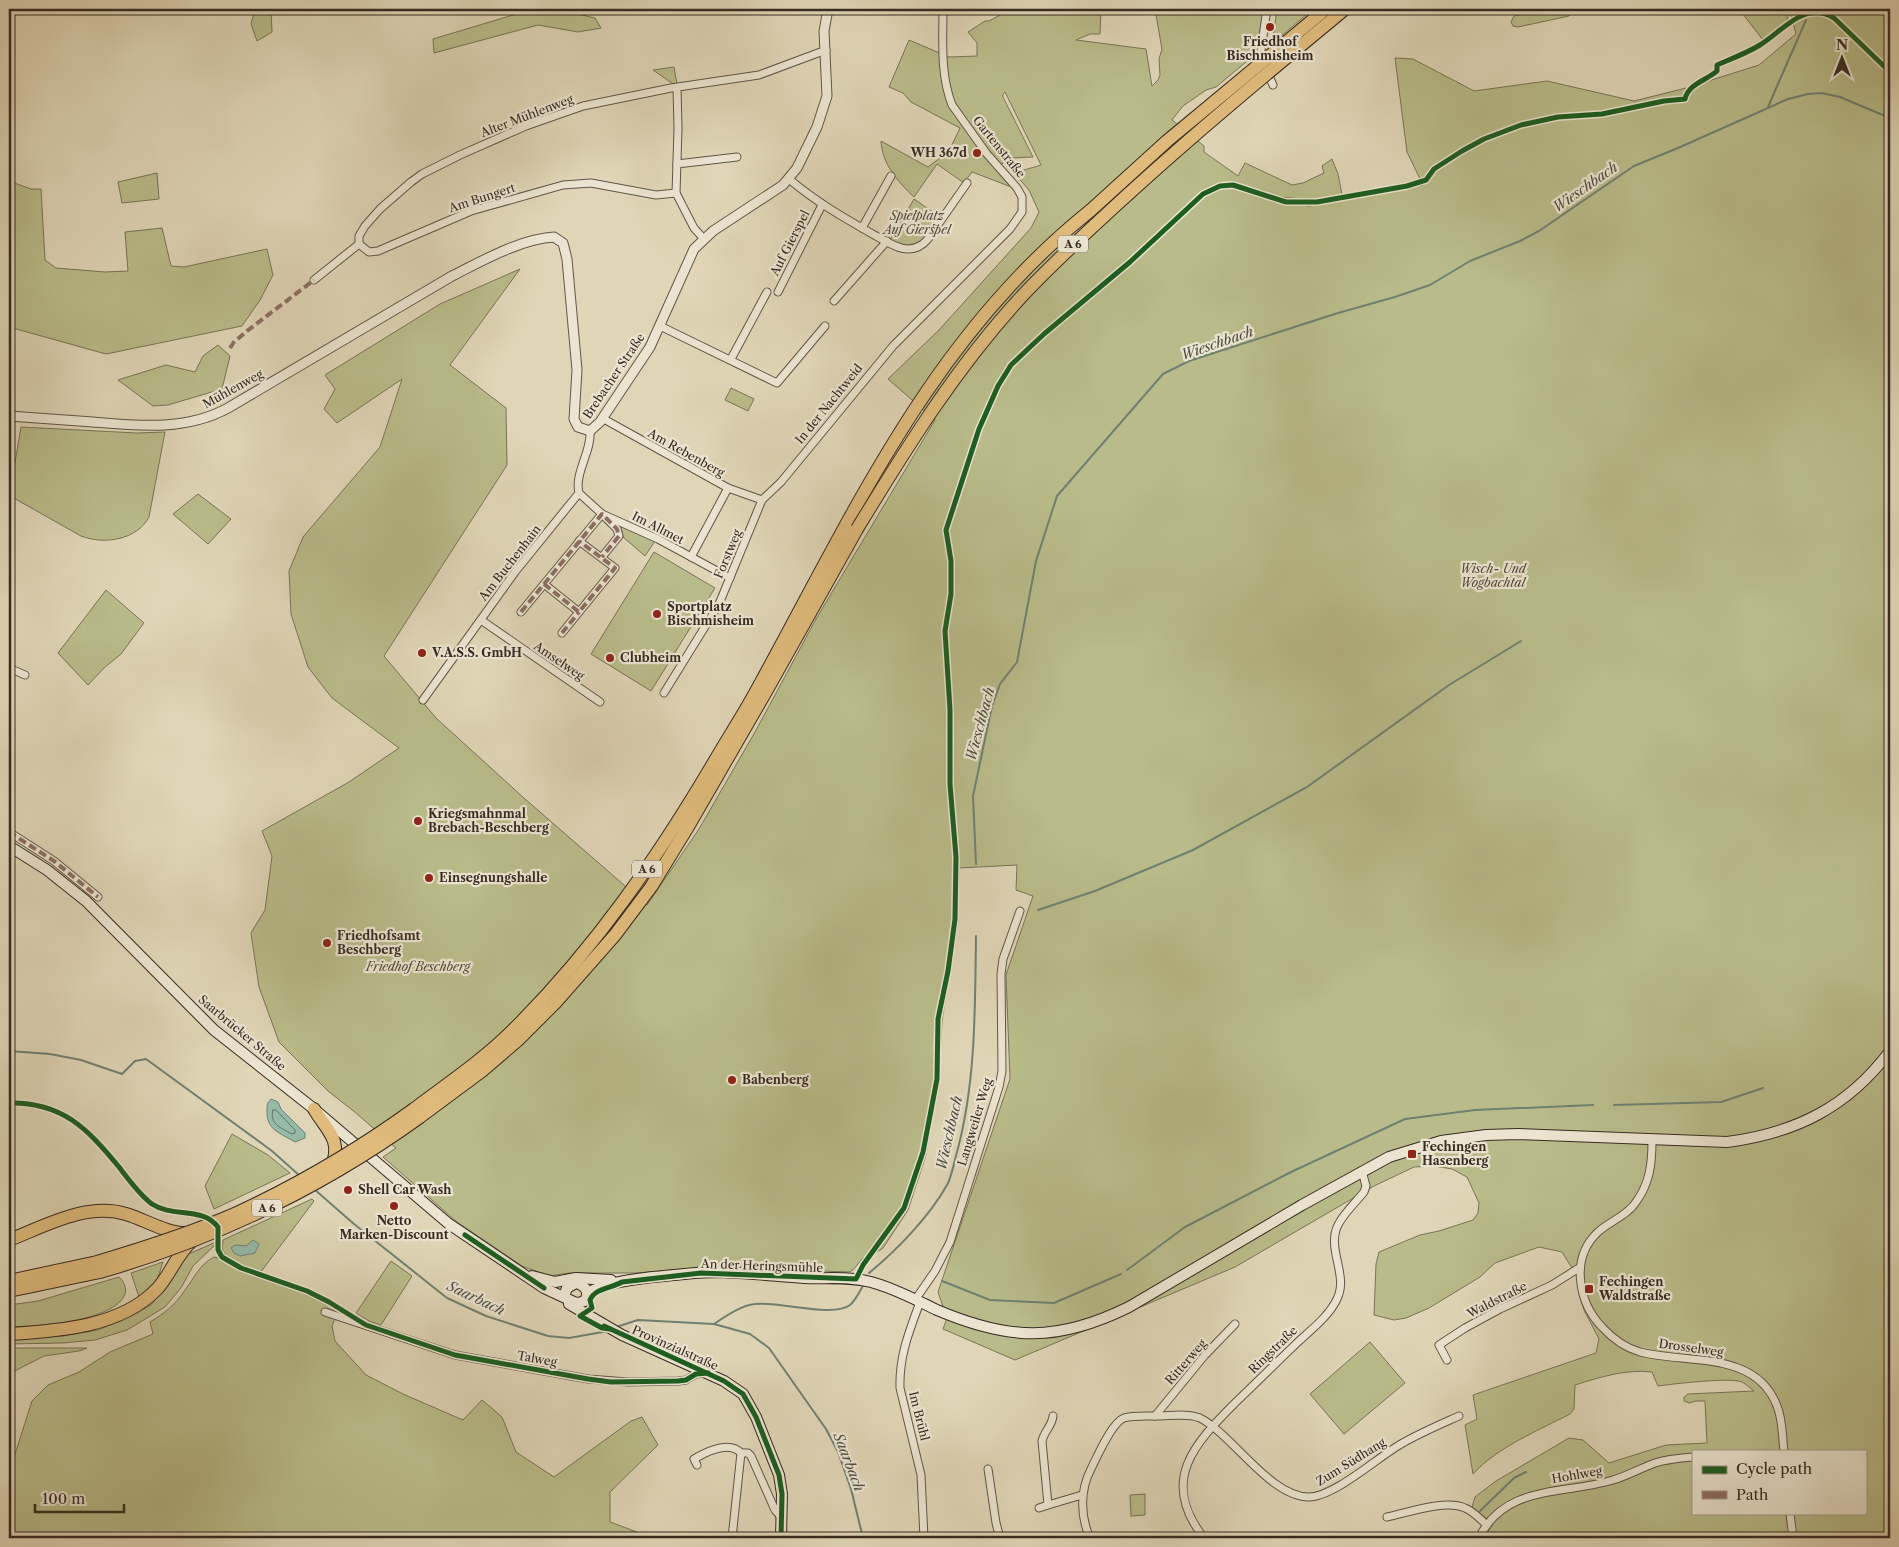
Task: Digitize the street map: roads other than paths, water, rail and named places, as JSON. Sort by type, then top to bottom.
[{"type":"highway","name":"A 6","points":[[821,582],[894,440],[928,387],[967,335],[1011,283],[1057,237],[1091,210],[1167,141],[1326,9]]},
{"type":"highway","name":"A 6","points":[[9,1291],[99,1267],[236,1213],[321,1170],[389,1127],[417,1113],[510,1033],[546,996],[605,926],[640,880],[681,818],[821,582],[857,529],[923,422],[978,347],[1022,296],[1067,249],[1176,150],[1345,9]]},
{"type":"highway","points":[[314,1109],[336,1141],[336,1155],[329,1170]]},
{"type":"highway","name":"A 6","points":[[9,1240],[71,1216],[94,1211],[118,1212],[180,1234],[204,1231],[364,1151]]},
{"type":"highway","name":"A 6","points":[[142,1219],[159,1232],[166,1243],[169,1254],[165,1278]]},
{"type":"highway","points":[[9,1334],[75,1326],[122,1313],[150,1296],[191,1241],[204,1231]]},
{"type":"highway","name":"A 6","points":[[9,1281],[99,1267]]},
{"type":"main road","name":"Saarbrücker Straße","points":[[9,846],[46,870],[86,901],[197,1014],[364,1151]]},
{"type":"main road","name":"An der Heringsmühle","points":[[585,1294],[605,1284],[701,1272],[845,1278],[872,1282],[974,1323],[1010,1332],[1043,1334],[1079,1327],[1109,1317],[1362,1171],[1390,1157],[1424,1145],[1486,1135],[1518,1134],[1652,1141],[1727,1142],[1754,1139],[1785,1130],[1812,1119],[1854,1092],[1875,1071],[1890,1051]]},
{"type":"main road","points":[[364,1151],[442,1219],[544,1288],[566,1292]]},
{"type":"main road","points":[[519,1271],[566,1292],[578,1303],[585,1294]]},
{"type":"main road","name":"An der Heringsmühle","points":[[531,1276],[554,1282],[576,1278],[636,1279]]},
{"type":"main road","name":"An der Heringsmühle","points":[[585,1294],[611,1280]]},
{"type":"main road","points":[[566,1292],[576,1283],[585,1294],[599,1323]]},
{"type":"main road","points":[[566,1292],[570,1306],[599,1323]]},
{"type":"main road","name":"Provinzialstraße","points":[[599,1323],[724,1380],[738,1390],[752,1408],[779,1475],[781,1484],[781,1538]]},
{"type":"street","name":"Brebacher Straße","points":[[416,296],[480,262],[524,243],[550,238],[560,240],[566,252],[577,362],[578,377],[574,418],[578,427],[590,431],[597,426],[650,347],[694,249],[703,238],[789,179],[797,168],[817,127],[827,96],[825,24],[828,9]]},
{"type":"street","name":"Gartenstraße","points":[[915,324],[1010,229],[1018,219],[1023,206],[1022,197],[1017,188],[987,154],[952,105],[941,65],[943,9]]},
{"type":"street","points":[[1267,9],[1261,57],[1273,85]]},
{"type":"street","name":"Alter Mühlenweg","points":[[359,244],[359,236],[365,226],[380,209],[422,174],[526,126],[570,110],[677,88],[759,75],[826,50]]},
{"type":"street","points":[[677,88],[676,193],[694,228],[703,238]]},
{"type":"street","points":[[677,164],[737,157]]},
{"type":"street","points":[[862,228],[891,176]]},
{"type":"street","name":"Auf Gierspel","points":[[789,179],[822,205],[897,247],[908,249],[915,248],[926,242],[967,183]]},
{"type":"street","name":"Am Bungert","points":[[359,244],[369,252],[378,251],[471,211],[563,185],[591,183],[656,195],[676,193]]},
{"type":"street","name":"Auf Gierspel","points":[[778,292],[822,205]]},
{"type":"street","points":[[834,301],[887,241]]},
{"type":"street","points":[[314,280],[359,244]]},
{"type":"street","points":[[731,359],[767,292]]},
{"type":"street","name":"Mühlenweg","points":[[9,416],[142,426],[181,424],[200,420],[228,408],[416,296]]},
{"type":"street","name":"In der Nachtweid","points":[[762,500],[781,482],[874,367],[915,324]]},
{"type":"street","points":[[660,326],[777,383],[825,326]]},
{"type":"street","name":"Am Rebenberg","points":[[602,418],[728,488],[762,500]]},
{"type":"street","points":[[579,493],[578,482],[591,439],[590,431]]},
{"type":"street","points":[[691,558],[728,488]]},
{"type":"street","name":"Im Allmet","points":[[579,493],[602,514],[641,531],[730,578]]},
{"type":"street","name":"Am Buchenhain","points":[[423,700],[515,572],[579,493]]},
{"type":"street","name":"Forstweg","points":[[664,693],[714,612],[762,500]]},
{"type":"street","points":[[521,612],[602,514],[616,529],[619,536],[602,557]]},
{"type":"street","points":[[562,633],[615,568],[579,541]]},
{"type":"street","points":[[544,584],[579,612]]},
{"type":"street","name":"Amselweg","points":[[481,620],[600,702]]},
{"type":"street","points":[[9,668],[25,674]]},
{"type":"street","points":[[9,832],[54,861],[95,895],[86,901]]},
{"type":"street","name":"Langweiler Weg","points":[[917,1301],[950,1242],[999,1087],[1002,1063],[1001,974],[1020,910]]},
{"type":"street","points":[[1580,1268],[1582,1254],[1592,1239],[1635,1204],[1642,1193],[1651,1170],[1652,1141]]},
{"type":"street","name":"Ringstraße","points":[[1204,1538],[1194,1526],[1185,1508],[1184,1477],[1193,1450],[1212,1427],[1321,1320],[1338,1298],[1341,1280],[1335,1251],[1335,1234],[1338,1224],[1364,1192],[1366,1186],[1362,1171]]},
{"type":"street","name":"Drosselweg","points":[[1580,1268],[1580,1277],[1592,1315],[1608,1334],[1623,1344],[1638,1351],[1662,1356],[1724,1363],[1739,1368],[1763,1385],[1777,1405],[1784,1450]]},
{"type":"street","name":"Waldstraße","points":[[1447,1360],[1439,1346],[1465,1328],[1500,1309],[1552,1285],[1580,1268]]},
{"type":"street","name":"Im Brühl","points":[[917,1301],[903,1350],[900,1388],[922,1475],[924,1538]]},
{"type":"street","name":"Talweg","points":[[325,1312],[455,1355],[588,1379],[628,1382],[678,1381],[686,1380],[696,1374],[708,1373]]},
{"type":"street","name":"Ritterweg","points":[[1155,1416],[1205,1355],[1235,1324]]},
{"type":"street","points":[[1048,1505],[1042,1440],[1044,1432],[1052,1425],[1053,1416]]},
{"type":"street","name":"Zum Südhang","points":[[1082,1495],[1089,1473],[1118,1423],[1123,1418],[1185,1416],[1199,1418],[1212,1427],[1273,1482],[1294,1493],[1311,1497],[1334,1488],[1399,1444],[1459,1416]]},
{"type":"street","points":[[697,1465],[694,1459],[719,1448],[736,1448],[741,1453],[748,1453],[775,1510],[782,1518]]},
{"type":"street","points":[[732,1538],[741,1453]]},
{"type":"street","name":"Hohlweg","points":[[1479,1538],[1487,1525],[1500,1511],[1514,1502],[1536,1494],[1614,1480],[1657,1462],[1692,1457]]},
{"type":"street","points":[[988,1469],[1000,1538]]},
{"type":"street","points":[[1039,1508],[1082,1495],[1084,1516],[1090,1538]]},
{"type":"street","points":[[1387,1517],[1444,1505],[1454,1505],[1465,1508],[1487,1525]]},
{"type":"street","points":[[1790,1514],[1793,1538]]},
{"type":"water","points":[[271,1099],[278,1102],[281,1109],[305,1133],[305,1138],[295,1142],[271,1127],[267,1117],[267,1104]]},
{"type":"water","points":[[253,1240],[259,1244],[255,1253],[240,1256],[234,1253],[231,1248],[235,1245],[246,1246]]},
{"type":"waterway","points":[[1768,107],[1806,20]]},
{"type":"waterway","name":"Wieschbach","points":[[976,864],[973,796],[992,706],[1000,684],[1017,662],[1036,561],[1057,496],[1163,374],[1189,361],[1430,285],[1470,261],[1520,241],[1539,231],[1634,166],[1788,99],[1822,93],[1840,97],[1890,118]]},
{"type":"waterway","points":[[1038,910],[1095,891],[1193,850],[1307,787],[1449,685],[1521,641]]},
{"type":"waterway","name":"Wieschbach","points":[[869,1273],[922,1221],[940,1197],[950,1177],[963,1126],[971,1072],[975,1018],[976,936]]},
{"type":"waterway","name":"Saarbach","points":[[9,1051],[50,1054],[81,1060],[122,1074],[135,1061],[146,1059],[272,1151],[300,1176]]},
{"type":"waterway","points":[[1614,1105],[1721,1102],[1763,1088]]},
{"type":"waterway","points":[[1127,1270],[1185,1227],[1291,1172],[1405,1119],[1475,1110],[1593,1105]]},
{"type":"waterway","name":"Saarbach","points":[[314,1189],[354,1224],[447,1298],[486,1316],[548,1336],[569,1338],[608,1331]]},
{"type":"waterway","points":[[942,1281],[990,1300],[1054,1303],[1121,1274]]},
{"type":"waterway","name":"Wieschbach","points":[[714,1324],[739,1309],[755,1304],[819,1310],[842,1309],[852,1303],[863,1286]]},
{"type":"waterway","name":"Saarbach","points":[[616,1327],[638,1320],[714,1324],[750,1334],[769,1348],[826,1429],[838,1452],[851,1489],[863,1538]]},
{"type":"waterway","points":[[1480,1511],[1514,1478],[1526,1472]]},
{"type":"place","name":"Friedhof Bischmisheim","points":[[1270,27]]},
{"type":"place","name":"WH 367d","points":[[977,153]]},
{"type":"place","name":"Sportplatz Bischmisheim","points":[[657,614]]},
{"type":"place","name":"V.A.S.S. GmbH","points":[[422,653]]},
{"type":"place","name":"Clubheim","points":[[610,658]]},
{"type":"place","name":"Kriegsmahnmal Brebach-Beschberg","points":[[418,821]]},
{"type":"place","name":"Einsegnungshalle","points":[[429,878]]},
{"type":"place","name":"Friedhofsamt Beschberg","points":[[327,943]]},
{"type":"place","name":"Babenberg","points":[[732,1080]]},
{"type":"place","name":"Fechingen Hasenberg","points":[[1412,1154]]},
{"type":"place","name":"Shell Car Wash","points":[[348,1190]]},
{"type":"place","name":"Netto Marken-Discount","points":[[394,1206]]},
{"type":"place","name":"Fechingen Waldstraße","points":[[1589,1289]]},
{"type":"park label","name":"Spielplatz Auf Gierspel","points":[[917,223]]},
{"type":"park label","name":"Wisch- Und Wogbachtal","points":[[1493,576]]},
{"type":"park label","name":"Friedhof Beschberg","points":[[418,967]]}]
